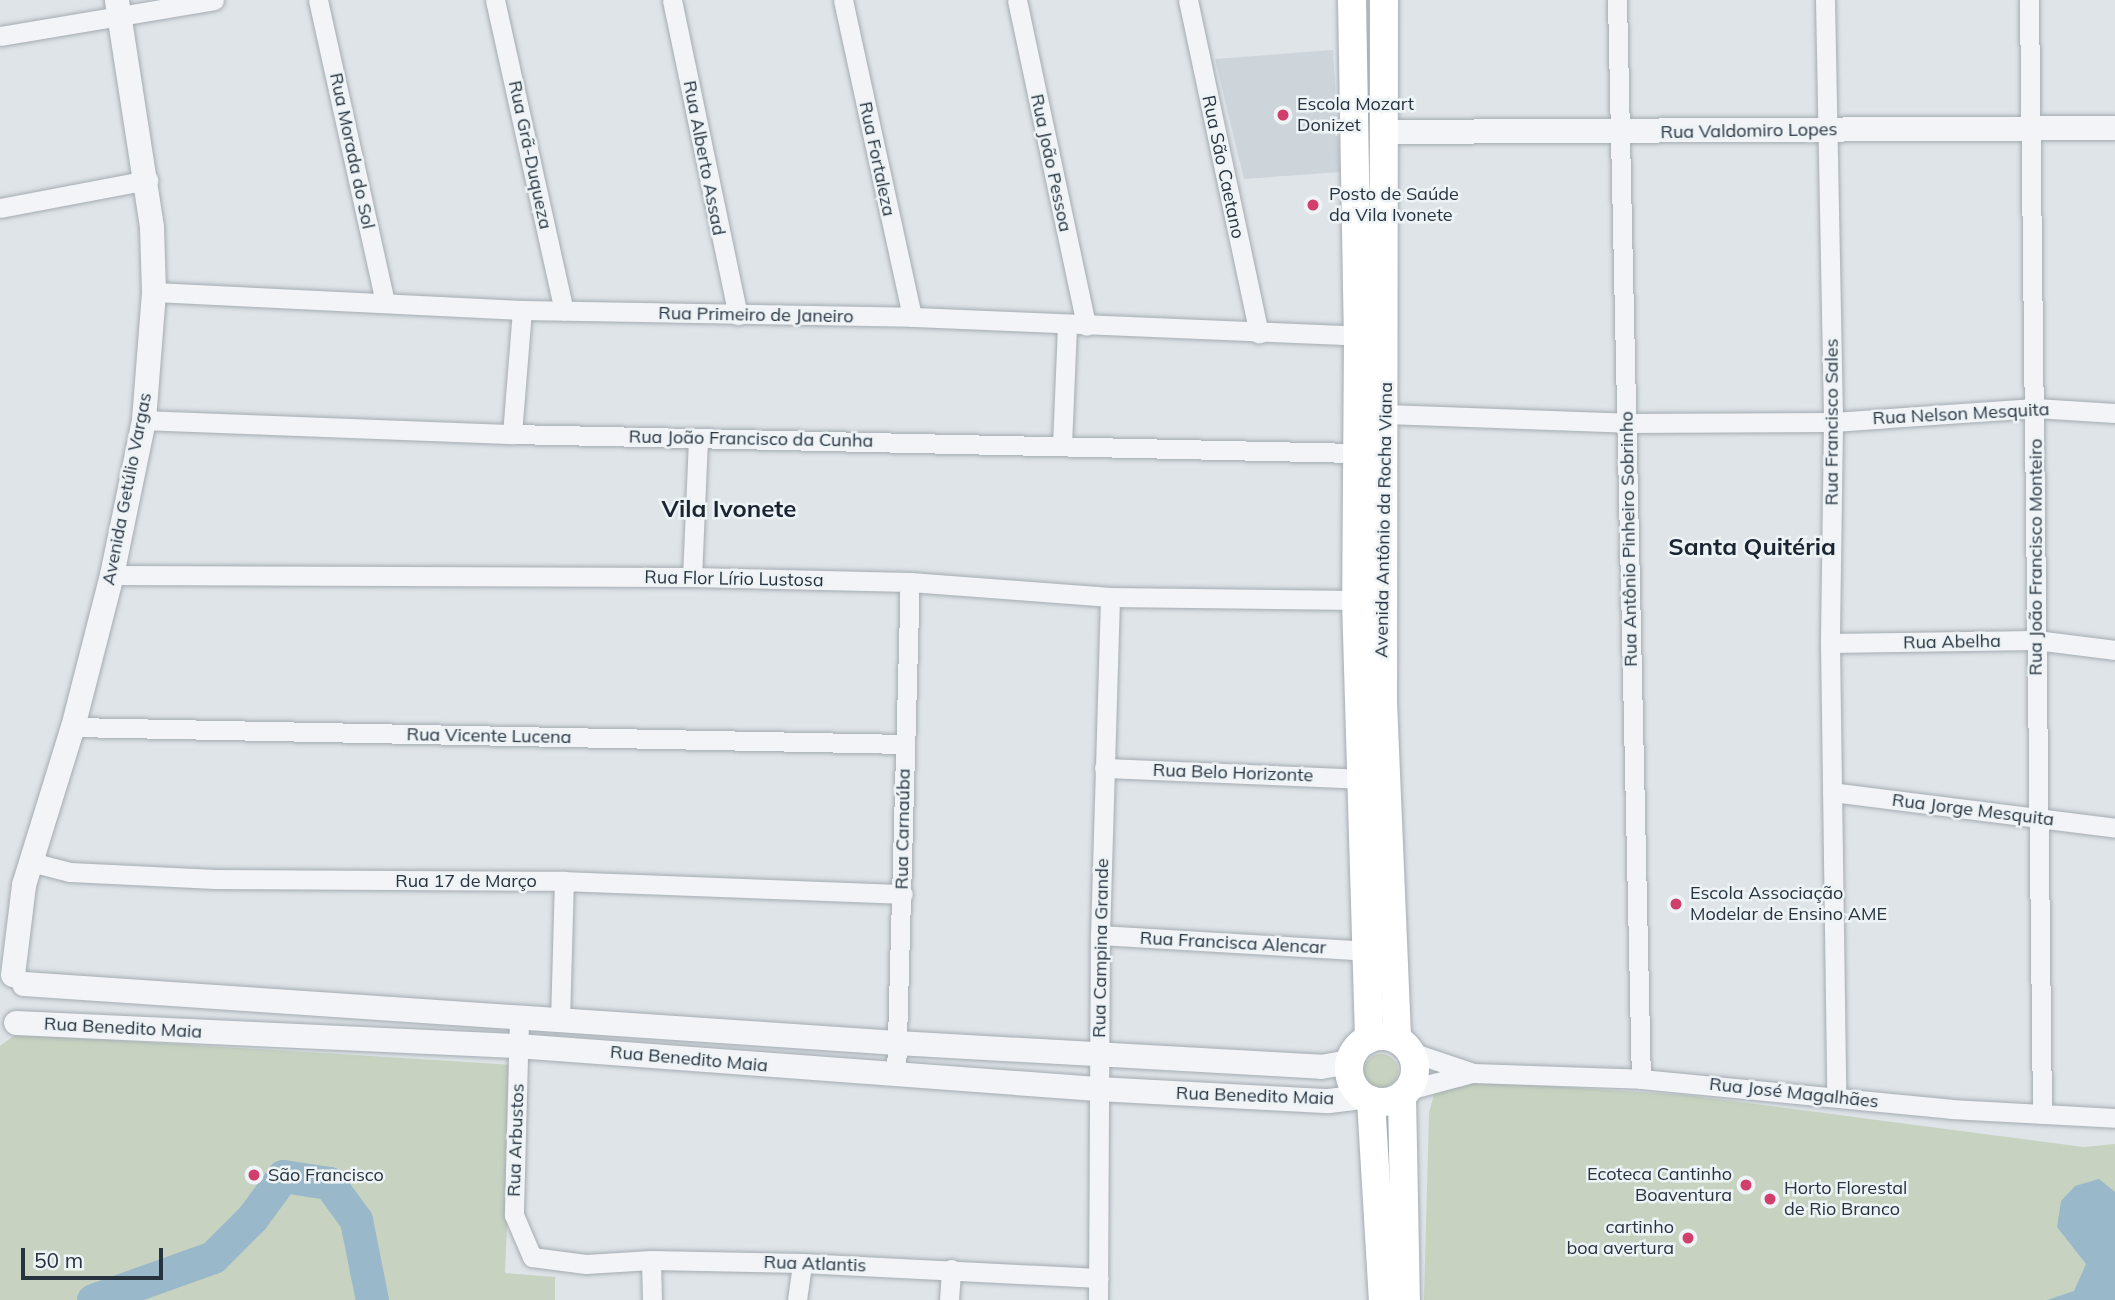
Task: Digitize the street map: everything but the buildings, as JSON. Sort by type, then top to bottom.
[{"type":"main road","name":"Avenida Antônio da Rocha Viana","points":[[1352,0],[1358,336],[1356,600],[1369,1039]]},
{"type":"main road","name":"Avenida Antônio da Rocha Viana","points":[[1384,0],[1382,132],[1386,414],[1382,702],[1404,1046]]},
{"type":"main road","points":[[1405,1093],[1393,1101],[1366,1099],[1353,1088],[1349,1062],[1369,1039],[1404,1046],[1415,1071],[1405,1093],[1406,1300]]},
{"type":"main road","points":[[1366,1099],[1383,1300]]},
{"type":"street","points":[[0,36],[119,8],[214,0]]},
{"type":"street","name":"Rua Morada do Sol","points":[[318,0],[385,302]]},
{"type":"street","name":"Rua Grã-Duqueza","points":[[495,0],[564,310]]},
{"type":"street","name":"Rua Alberto Assad","points":[[672,0],[738,315]]},
{"type":"street","name":"Rua Fortaleza","points":[[843,0],[912,317]]},
{"type":"street","name":"Rua João Pessoa","points":[[1017,0],[1077,326],[1062,445]]},
{"type":"street","name":"Rua São Caetano","points":[[1188,0],[1259,334]]},
{"type":"street","name":"Rua Antônio Pinheiro Sobrinho","points":[[1617,0],[1641,1079]]},
{"type":"street","name":"Rua Francisco Sales","points":[[1825,0],[1833,422],[1830,643],[1836,1097]]},
{"type":"street","name":"Rua João Francisco Monteiro","points":[[2029,0],[2034,127],[2037,818],[2042,1115]]},
{"type":"street","name":"Avenida Getúlio Vargas","points":[[4,1025],[30,1001],[13,977],[28,874],[73,727],[112,575],[144,421],[154,292],[148,180],[119,8]]},
{"type":"street","name":"Rua Valdomiro Lopes","points":[[1382,132],[1619,133],[2115,128]]},
{"type":"street","points":[[0,208],[148,180]]},
{"type":"street","name":"Rua Primeiro de Janeiro","points":[[154,292],[522,310],[912,317],[1259,334],[1358,336]]},
{"type":"street","points":[[512,434],[522,310]]},
{"type":"street","name":"Rua Nelson Mesquita","points":[[1386,414],[1627,423],[1833,422],[2035,408],[2115,413]]},
{"type":"street","name":"Rua João Francisco da Cunha","points":[[144,421],[512,434],[1358,453]]},
{"type":"street","points":[[692,577],[698,438]]},
{"type":"street","name":"Rua Flor Lírio Lustosa","points":[[112,575],[692,577],[910,582],[1110,597],[1356,600]]},
{"type":"street","name":"Rua Carnaúba","points":[[896,1076],[910,582]]},
{"type":"street","name":"Rua Campina Grande","points":[[1098,1300],[1097,1088],[1110,597]]},
{"type":"street","name":"Rua Abelha","points":[[1830,643],[2036,640],[2115,650]]},
{"type":"street","name":"Rua Vicente Lucena","points":[[73,727],[905,744]]},
{"type":"street","name":"Rua Belo Horizonte","points":[[1104,768],[1362,779]]},
{"type":"street","name":"Rua Jorge Mesquita","points":[[1832,792],[2115,828]]},
{"type":"street","name":"Rua 17 de Março","points":[[28,874],[70,872],[215,879],[564,881],[903,894]]},
{"type":"street","name":"Avenida Getúlio Vargas","points":[[0,930],[28,874]]},
{"type":"street","points":[[561,1021],[564,881]]},
{"type":"street","name":"Rua Francisca Alencar","points":[[1100,935],[1366,951]]},
{"type":"street","name":"Rua Benedito Maia","points":[[13,977],[519,1019],[1321,1067],[1349,1062]]},
{"type":"street","name":"Rua Arbustos","points":[[519,1019],[514,1215],[532,1257]]},
{"type":"street","name":"Rua Benedito Maia","points":[[4,1025],[517,1046],[896,1076],[1329,1101],[1366,1099]]},
{"type":"street","name":"Rua José Magalhães","points":[[1404,1046],[1473,1073]]},
{"type":"street","name":"Rua José Magalhães","points":[[1405,1093],[1473,1073],[1641,1079],[2042,1115],[2115,1118]]},
{"type":"street","name":"Rua Atlantis","points":[[532,1257],[586,1264],[651,1260],[802,1263],[1099,1278]]},
{"type":"street","points":[[651,1260],[652,1300]]},
{"type":"street","points":[[797,1300],[802,1263]]},
{"type":"street","points":[[949,1300],[951,1269]]},
{"type":"shaded area","name":"Escola Mozart Donizet","points":[[1333,50],[1340,172],[1244,179],[1215,59]]},
{"type":"green space","name":"São Francisco","points":[[16,1034],[514,1065],[505,1273],[555,1277],[555,1300],[0,1300],[0,1046]]},
{"type":"green space","points":[[1381,1054],[1393,1059],[1398,1071],[1393,1083],[1381,1088],[1369,1083],[1364,1071],[1369,1059]]},
{"type":"green space","name":"Horto Florestal de Rio Branco","points":[[1485,1082],[1686,1095],[2084,1147],[2115,1144],[2115,1300],[1424,1300],[1429,1113],[1434,1094],[1448,1083]]},
{"type":"water","points":[[2099,1179],[2115,1192],[2115,1300],[2047,1300],[2074,1291],[2086,1264],[2057,1227],[2061,1201],[2075,1186]]},
{"type":"waterway","points":[[93,1300],[213,1257],[252,1218],[283,1176],[329,1183],[356,1220],[372,1300]]},
{"type":"place","name":"Escola Mozart Donizet","points":[[1283,115]]},
{"type":"place","name":"Posto de Saúde da Vila Ivonete","points":[[1313,205]]},
{"type":"place","name":"Escola Associação Modelar de Ensino AME","points":[[1676,904]]},
{"type":"place","name":"São Francisco","points":[[254,1175]]},
{"type":"place","name":"Ecoteca Cantinho Boaventura","points":[[1746,1185]]},
{"type":"place","name":"Horto Florestal de Rio Branco","points":[[1770,1199]]},
{"type":"place","name":"cartinho boa avertura","points":[[1688,1238]]},
{"type":"district","name":"Vila Ivonete","points":[[729,509]]},
{"type":"district","name":"Santa Quitéria","points":[[1752,547]]}]
